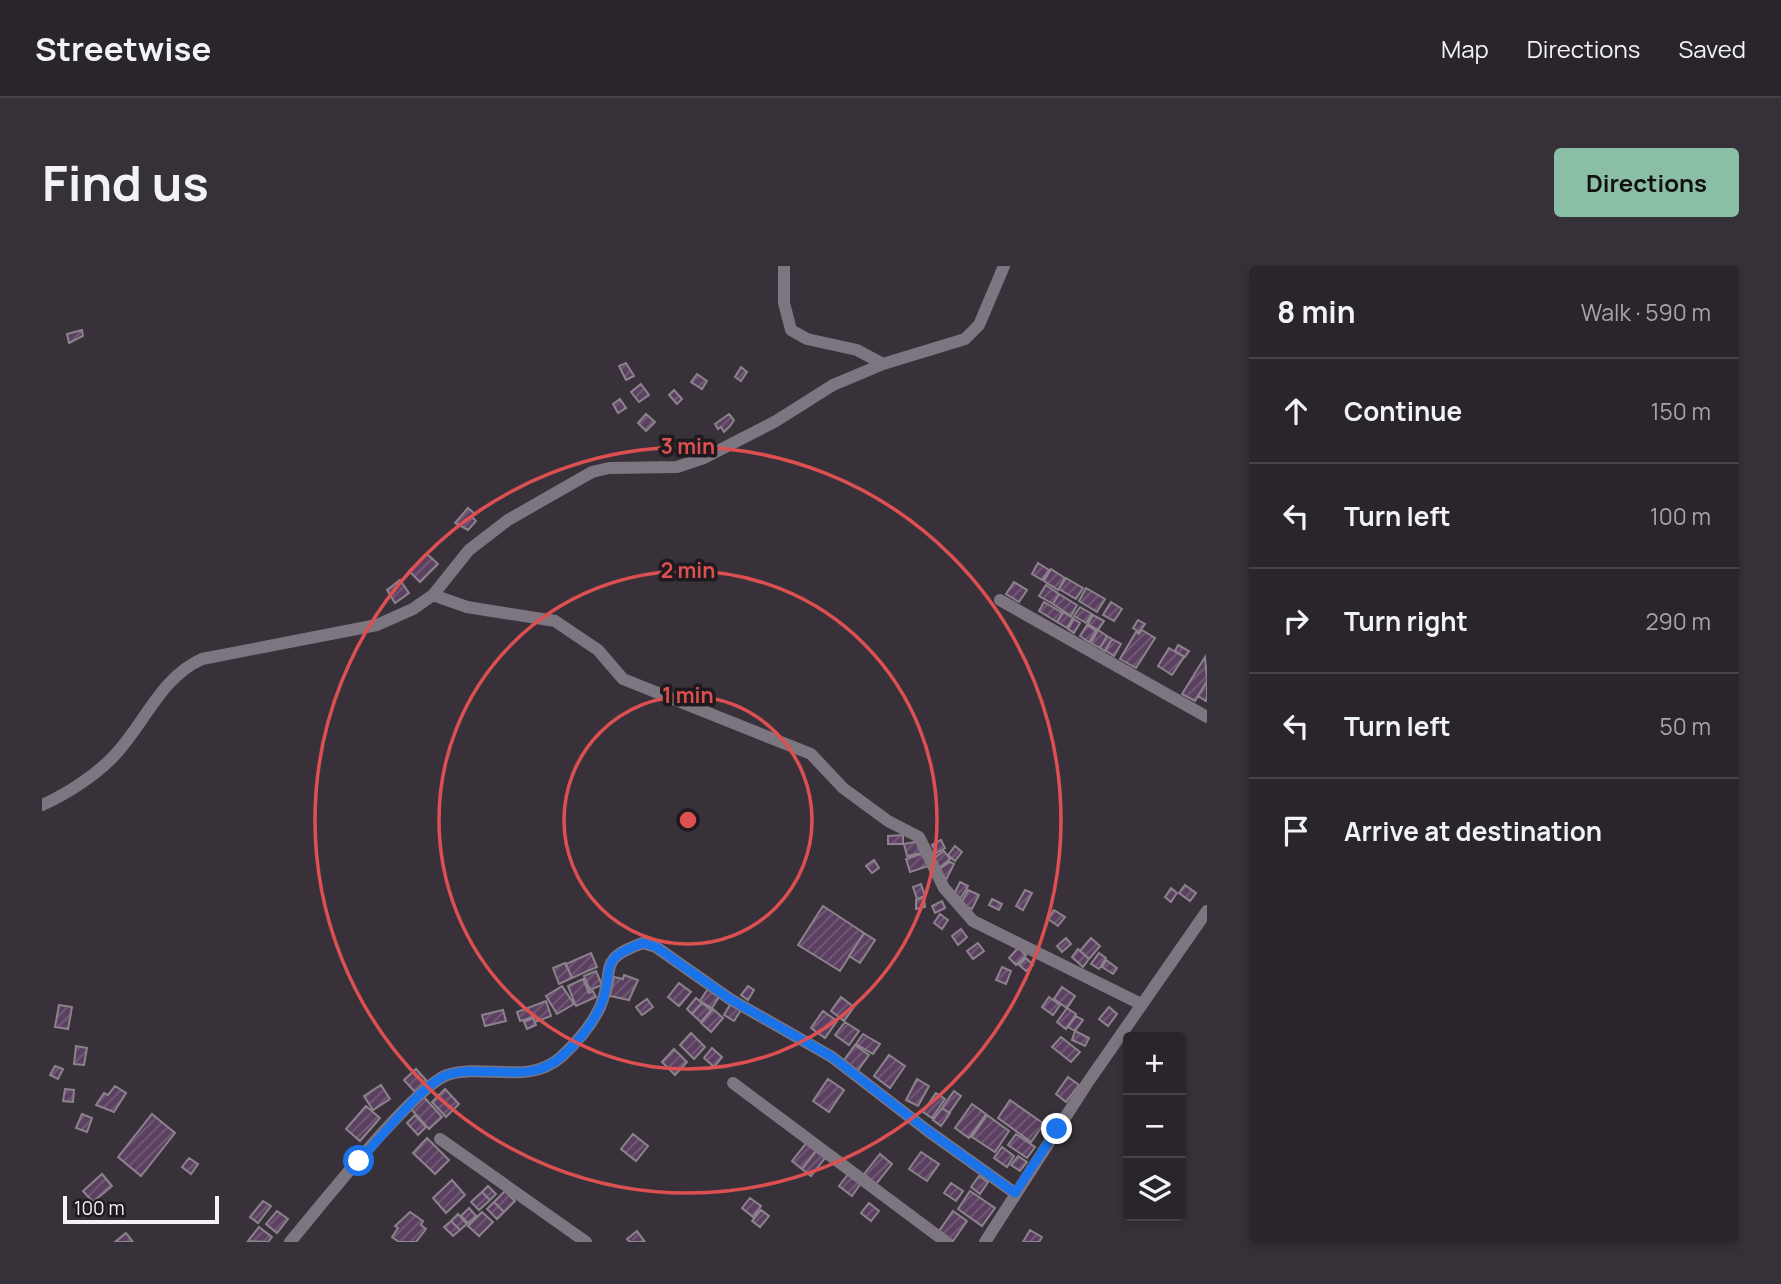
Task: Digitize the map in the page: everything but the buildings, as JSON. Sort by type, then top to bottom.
[{"type":"street","points":[[784,266],[784,303],[791,330],[807,339],[857,350],[883,364]]},
{"type":"street","points":[[42,805],[110,760],[173,678],[186,667],[202,659],[377,625],[397,617],[433,595],[469,550],[547,495],[592,472],[609,468],[665,469],[704,458],[776,421],[833,386],[883,364],[965,339],[974,332],[1004,266]]},
{"type":"street","points":[[433,595],[467,607],[555,621],[598,650],[623,679],[811,754],[843,788],[888,821],[919,838],[944,888],[973,920],[1141,1004]]},
{"type":"street","points":[[1000,600],[1207,717]]},
{"type":"street","points":[[988,1241],[1015,1193],[1141,1004],[1207,911]]},
{"type":"street","points":[[290,1242],[359,1161],[436,1082],[456,1074],[530,1072],[560,1058],[589,1026],[600,1007],[609,963],[614,956],[643,943],[656,947],[730,999],[832,1057],[928,1131],[1015,1193]]},
{"type":"street","points":[[733,1083],[946,1242]]},
{"type":"street","points":[[440,1139],[586,1242]]},
{"type":"route","points":[[359,1161],[409,1106],[446,1076],[530,1072],[560,1058],[589,1026],[600,1007],[609,963],[614,956],[624,949],[643,943],[656,947],[730,999],[832,1057],[928,1131],[1015,1193],[1057,1129]]}]
